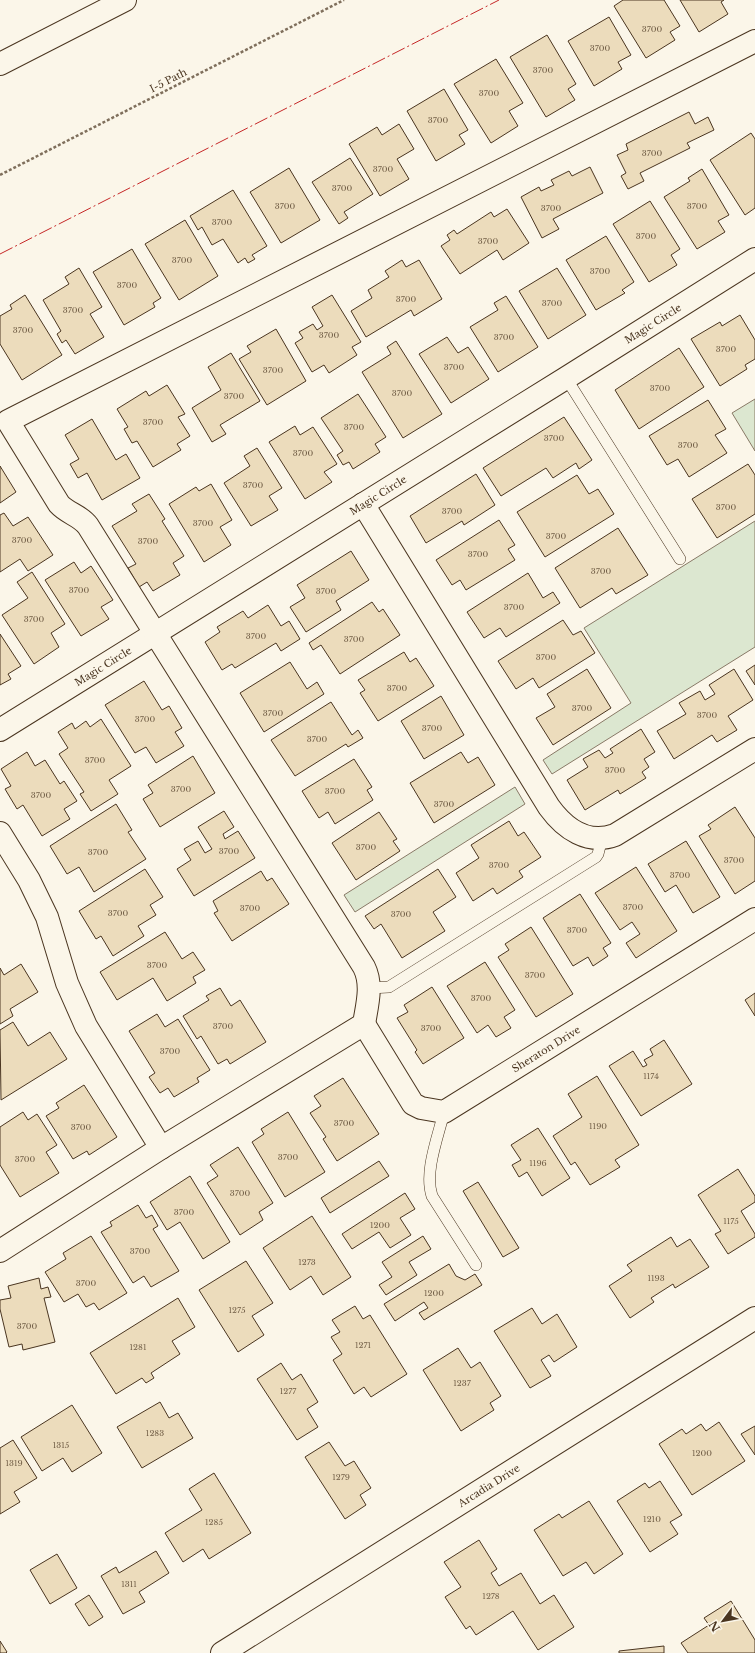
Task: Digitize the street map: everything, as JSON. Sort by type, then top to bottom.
[{"type":"main road","points":[[0,64],[124,0]]},
{"type":"main road","points":[[444,1112],[421,1108],[413,1104],[364,1024],[369,988],[364,967],[88,526],[83,519],[64,510],[59,504],[4,414],[755,41]]},
{"type":"main road","name":"Magic Circle","points":[[0,730],[755,259]]},
{"type":"main road","points":[[363,504],[558,818],[576,832],[586,837],[607,838],[623,830],[755,749]]},
{"type":"main road","points":[[0,833],[29,880],[47,917],[67,983],[86,1026],[161,1148]]},
{"type":"main road","name":"Sheraton Drive","points":[[444,1112],[755,919]]},
{"type":"main road","points":[[0,1251],[161,1148],[364,1024]]},
{"type":"main road","name":"Arcadia Drive","points":[[227,1652],[755,1318]]},
{"type":"lane","points":[[566,378],[680,559]]},
{"type":"lane","points":[[369,988],[389,987],[596,857],[602,838]]},
{"type":"lane","points":[[444,1112],[430,1173],[430,1189],[432,1196],[476,1266]]},
{"type":"path","name":"I-5 Path","points":[[0,174],[344,0]]},
{"type":"green space","points":[[755,399],[755,451],[732,413]]},
{"type":"green space","points":[[755,521],[755,647],[552,774],[543,760],[631,703],[584,628]]},
{"type":"green space","points":[[515,787],[525,804],[355,912],[344,895]]},
{"type":"building","points":[[623,0],[664,0],[680,26],[670,32],[675,40],[646,58],[614,6]]},
{"type":"building","points":[[680,0],[724,0],[721,2],[728,14],[699,32]]},
{"type":"building","points":[[609,17],[631,55],[618,62],[622,69],[594,86],[568,41]]},
{"type":"building","points":[[547,35],[576,84],[568,89],[575,100],[546,117],[510,57]]},
{"type":"building","points":[[496,59],[523,103],[509,111],[518,126],[491,143],[454,84]]},
{"type":"building","points":[[444,89],[468,130],[459,135],[465,144],[436,161],[407,111]]},
{"type":"building","points":[[689,112],[695,124],[708,117],[714,130],[687,143],[690,148],[640,173],[644,181],[628,189],[621,176],[626,173],[617,155],[628,150],[626,144]]},
{"type":"building","points":[[399,124],[414,149],[397,159],[409,179],[380,196],[349,144],[377,127],[382,135]]},
{"type":"building","points":[[751,133],[755,139],[755,208],[745,215],[710,160]]},
{"type":"building","points":[[350,158],[373,194],[344,212],[348,218],[339,224],[312,182]]},
{"type":"building","points":[[590,167],[603,193],[553,219],[559,229],[542,238],[521,197],[539,187],[541,191],[554,185],[551,180],[569,171],[572,176]]},
{"type":"building","points":[[289,168],[320,220],[281,243],[250,192]]},
{"type":"building","points":[[702,169],[729,215],[718,221],[725,232],[697,249],[664,197],[690,181],[688,178]]},
{"type":"building","points":[[233,190],[267,246],[252,255],[255,259],[248,263],[245,258],[238,263],[223,239],[212,245],[202,227],[198,230],[190,216]]},
{"type":"building","points":[[650,201],[680,249],[671,255],[677,265],[649,282],[613,224]]},
{"type":"building","points":[[507,209],[529,243],[503,260],[497,250],[460,274],[441,246],[450,240],[447,235],[454,230],[457,234],[491,212],[494,217]]},
{"type":"building","points":[[185,220],[218,276],[179,300],[145,244]]},
{"type":"building","points":[[606,236],[634,282],[622,290],[625,293],[596,310],[566,260]]},
{"type":"building","points":[[132,249],[161,298],[153,303],[155,307],[124,325],[93,272]]},
{"type":"building","points":[[402,260],[406,267],[419,260],[442,299],[414,316],[411,310],[366,337],[351,311],[372,298],[368,290],[389,277],[385,271]]},
{"type":"building","points":[[79,268],[102,307],[90,314],[104,337],[75,354],[66,340],[62,343],[57,334],[61,331],[43,300],[69,284],[65,277]]},
{"type":"building","points":[[557,268],[586,315],[548,339],[519,291]]},
{"type":"building","points":[[25,295],[62,355],[22,380],[0,344],[0,316],[12,309],[10,305]]},
{"type":"building","points":[[332,295],[361,342],[352,347],[357,355],[329,373],[324,365],[312,372],[295,343],[303,338],[299,332],[313,324],[317,330],[323,326],[312,307]]},
{"type":"building","points":[[506,296],[538,347],[498,372],[470,327],[498,310],[494,303]]},
{"type":"building","points":[[740,315],[755,340],[755,359],[745,365],[747,369],[720,386],[691,339],[720,322],[722,326]]},
{"type":"building","points":[[276,329],[306,381],[267,405],[239,359],[251,352],[247,346]]},
{"type":"building","points":[[447,337],[458,353],[468,347],[489,379],[451,403],[419,354]]},
{"type":"building","points":[[396,341],[442,414],[403,438],[362,372],[391,354],[387,347]]},
{"type":"building","points":[[679,348],[704,387],[639,429],[615,390]]},
{"type":"building","points":[[231,353],[260,401],[220,425],[226,434],[212,442],[192,408],[221,390],[208,367]]},
{"type":"building","points":[[167,385],[185,414],[178,417],[190,436],[177,444],[181,450],[153,467],[137,441],[132,443],[124,429],[128,427],[117,409],[146,391],[149,396]]},
{"type":"building","points":[[358,394],[386,437],[375,444],[380,452],[353,469],[349,462],[343,465],[337,455],[343,451],[321,418]]},
{"type":"building","points":[[708,400],[726,429],[715,435],[727,453],[689,477],[678,459],[667,465],[649,436]]},
{"type":"building","points":[[564,417],[592,460],[579,469],[576,463],[553,478],[546,468],[501,496],[483,468]]},
{"type":"building","points":[[92,419],[116,460],[126,454],[140,478],[102,500],[87,473],[78,478],[70,464],[79,459],[65,435]]},
{"type":"building","points":[[295,426],[300,435],[313,427],[337,464],[324,472],[332,482],[305,499],[269,442]]},
{"type":"building","points":[[257,448],[282,488],[269,496],[278,510],[251,526],[224,483],[250,466],[244,456]]},
{"type":"building","points":[[748,464],[755,475],[755,514],[717,538],[692,499]]},
{"type":"building","points":[[0,466],[16,492],[0,503]]},
{"type":"building","points":[[476,474],[495,505],[464,525],[462,521],[426,543],[410,516]]},
{"type":"building","points":[[577,475],[589,494],[598,489],[614,514],[545,557],[517,512]]},
{"type":"building","points":[[211,484],[232,520],[220,527],[231,545],[204,562],[169,504],[196,487],[199,491]]},
{"type":"building","points":[[149,494],[165,519],[162,521],[184,556],[173,563],[180,575],[153,591],[147,582],[139,587],[128,568],[136,564],[112,526],[137,511],[132,504]]},
{"type":"building","points":[[4,513],[13,526],[28,517],[53,555],[28,571],[20,559],[0,572],[0,515]]},
{"type":"building","points":[[499,520],[515,545],[508,549],[515,560],[466,590],[460,580],[452,585],[436,560]]},
{"type":"building","points":[[618,528],[648,575],[616,594],[612,588],[580,608],[555,568]]},
{"type":"building","points":[[351,551],[369,580],[336,601],[341,610],[306,632],[290,607],[305,598],[297,585]]},
{"type":"building","points":[[74,562],[81,573],[91,566],[113,600],[101,607],[109,619],[81,636],[45,580]]},
{"type":"building","points":[[32,572],[65,624],[51,633],[59,647],[34,664],[2,615],[28,598],[17,582]]},
{"type":"building","points":[[528,573],[543,598],[553,592],[560,603],[506,637],[500,628],[484,638],[467,612]]},
{"type":"building","points":[[372,602],[379,612],[383,609],[400,635],[340,674],[321,645],[313,650],[309,643]]},
{"type":"building","points":[[268,605],[281,626],[289,621],[300,639],[281,651],[276,643],[235,668],[232,664],[222,670],[205,642],[220,632],[217,627],[243,611],[248,618]]},
{"type":"building","points":[[563,620],[573,635],[581,631],[595,653],[539,688],[533,678],[516,689],[498,661]]},
{"type":"building","points":[[0,634],[21,666],[8,674],[11,679],[0,685]]},
{"type":"building","points":[[404,652],[410,662],[416,658],[434,686],[378,721],[360,693],[365,690],[358,680]]},
{"type":"building","points":[[290,662],[307,689],[317,682],[324,694],[264,732],[240,693]]},
{"type":"building","points":[[755,665],[755,685],[746,671]]},
{"type":"building","points":[[587,669],[611,708],[553,745],[536,718],[555,707],[547,694]]},
{"type":"building","points":[[734,669],[753,700],[728,716],[737,730],[717,742],[712,735],[674,759],[657,731],[686,714],[679,703],[700,691],[705,700],[715,694],[709,685]]},
{"type":"building","points":[[144,681],[162,710],[169,706],[182,728],[175,732],[184,746],[156,763],[146,747],[135,753],[105,705]]},
{"type":"building","points":[[441,696],[464,735],[424,759],[401,721]]},
{"type":"building","points":[[331,702],[352,735],[358,730],[363,738],[348,747],[346,744],[295,776],[271,740]]},
{"type":"building","points":[[101,719],[131,766],[109,780],[118,794],[91,811],[80,794],[84,792],[59,754],[68,748],[58,732],[72,723],[75,729],[86,721],[90,727]]},
{"type":"building","points":[[641,729],[655,752],[644,759],[649,767],[642,772],[646,778],[620,794],[618,790],[585,810],[567,780],[588,767],[583,759],[599,750],[605,758],[613,753],[610,749]]},
{"type":"building","points":[[27,752],[35,766],[45,760],[60,784],[64,781],[77,801],[64,809],[70,819],[42,836],[23,805],[17,809],[5,789],[11,786],[1,769]]},
{"type":"building","points":[[461,752],[468,763],[478,757],[495,785],[434,823],[410,783]]},
{"type":"building","points":[[193,756],[215,793],[160,827],[143,799],[153,793],[148,785]]},
{"type":"building","points":[[354,759],[372,787],[367,790],[373,800],[335,824],[328,812],[319,818],[302,791]]},
{"type":"building","points":[[116,804],[132,830],[128,832],[146,859],[94,892],[79,867],[67,874],[50,846]]},
{"type":"building","points":[[735,807],[755,838],[755,881],[735,894],[699,836],[711,829],[708,825]]},
{"type":"building","points":[[224,811],[234,827],[223,834],[225,839],[238,831],[255,858],[194,896],[177,869],[191,860],[184,849],[198,841],[205,853],[212,849],[198,827]]},
{"type":"building","points":[[379,812],[397,839],[393,841],[400,851],[356,880],[332,843]]},
{"type":"building","points":[[509,821],[518,836],[524,832],[541,857],[519,871],[523,877],[497,894],[493,888],[473,901],[456,873],[479,858],[471,845]]},
{"type":"building","points":[[686,841],[720,897],[693,913],[676,885],[665,892],[648,864]]},
{"type":"building","points":[[636,867],[677,931],[636,958],[626,943],[640,934],[632,922],[620,930],[595,893]]},
{"type":"building","points":[[145,869],[163,897],[150,905],[156,915],[138,926],[144,936],[113,956],[101,936],[96,939],[79,911]]},
{"type":"building","points":[[438,869],[456,897],[433,912],[445,931],[402,958],[381,924],[374,929],[365,916]]},
{"type":"building","points":[[261,871],[267,881],[272,878],[289,904],[232,941],[214,913],[218,911],[213,901]]},
{"type":"building","points":[[580,894],[611,943],[603,948],[608,956],[593,966],[588,957],[573,966],[543,918]]},
{"type":"building","points":[[531,927],[573,994],[536,1017],[498,957],[509,950],[505,944]]},
{"type":"building","points":[[165,932],[182,959],[193,952],[205,970],[193,977],[196,983],[167,1001],[153,978],[117,1000],[100,972]]},
{"type":"building","points":[[485,962],[515,1010],[504,1017],[511,1028],[496,1037],[488,1025],[477,1033],[447,986]]},
{"type":"building","points":[[21,964],[38,992],[10,1009],[13,1016],[0,1024],[0,968],[4,975]]},
{"type":"building","points":[[432,987],[464,1038],[423,1064],[415,1052],[417,1050],[397,1018],[408,1012],[404,1005]]},
{"type":"building","points":[[220,988],[231,1006],[240,1000],[266,1042],[230,1064],[227,1059],[218,1064],[201,1036],[197,1039],[183,1016],[209,1000],[206,996]]},
{"type":"building","points":[[755,993],[755,1016],[745,1000]]},
{"type":"building","points":[[157,1014],[165,1027],[178,1019],[210,1070],[197,1078],[199,1082],[174,1097],[168,1088],[160,1093],[149,1077],[155,1073],[129,1031]]},
{"type":"building","points":[[13,1022],[28,1046],[50,1032],[67,1059],[1,1100],[0,1030]]},
{"type":"building","points":[[664,1040],[692,1084],[641,1116],[609,1066],[633,1051],[643,1067],[647,1065],[644,1060],[653,1055],[650,1049]]},
{"type":"building","points":[[597,1076],[639,1145],[615,1160],[620,1167],[590,1185],[575,1162],[571,1165],[553,1136],[582,1117],[568,1094]]},
{"type":"building","points":[[343,1078],[379,1134],[337,1161],[323,1139],[326,1137],[310,1113],[321,1106],[314,1096]]},
{"type":"building","points":[[84,1085],[117,1137],[89,1155],[87,1151],[73,1159],[46,1116],[59,1108],[56,1103]]},
{"type":"building","points":[[23,1112],[28,1120],[37,1114],[57,1145],[46,1152],[59,1173],[20,1197],[0,1165],[0,1127]]},
{"type":"building","points":[[288,1112],[325,1172],[285,1197],[252,1142],[264,1134],[261,1129]]},
{"type":"building","points":[[538,1128],[570,1178],[542,1196],[527,1172],[519,1177],[512,1165],[521,1160],[511,1145]]},
{"type":"building","points":[[238,1147],[273,1203],[259,1212],[263,1220],[240,1235],[207,1183],[218,1176],[210,1165]]},
{"type":"building","points":[[379,1161],[389,1176],[330,1213],[321,1198]]},
{"type":"building","points":[[738,1169],[755,1196],[755,1202],[741,1211],[755,1234],[755,1237],[728,1254],[715,1234],[721,1231],[698,1195]]},
{"type":"building","points":[[190,1176],[230,1242],[203,1259],[180,1222],[167,1230],[150,1202]]},
{"type":"building","points":[[478,1182],[519,1248],[503,1257],[463,1191]]},
{"type":"building","points":[[405,1193],[415,1209],[400,1218],[411,1235],[390,1248],[379,1232],[352,1249],[342,1234]]},
{"type":"building","points":[[138,1205],[146,1218],[152,1215],[158,1226],[153,1229],[179,1271],[151,1287],[144,1276],[133,1283],[101,1232],[112,1226],[110,1222]]},
{"type":"building","points":[[312,1216],[351,1277],[323,1295],[311,1276],[290,1290],[263,1248]]},
{"type":"building","points":[[91,1236],[127,1293],[99,1310],[94,1303],[86,1307],[78,1294],[64,1302],[45,1272],[66,1259],[63,1253]]},
{"type":"building","points":[[423,1236],[431,1249],[409,1262],[417,1275],[386,1295],[379,1285],[392,1277],[382,1262]]},
{"type":"building","points":[[671,1237],[677,1247],[690,1239],[709,1267],[675,1288],[673,1284],[651,1298],[654,1302],[630,1318],[609,1286],[632,1271],[627,1265]]},
{"type":"building","points":[[246,1261],[273,1303],[252,1316],[264,1335],[238,1352],[199,1290]]},
{"type":"building","points":[[449,1264],[456,1276],[465,1280],[475,1274],[482,1285],[424,1320],[419,1313],[428,1308],[424,1302],[395,1321],[384,1304]]},
{"type":"building","points":[[39,1278],[41,1289],[48,1287],[51,1297],[44,1298],[55,1342],[23,1350],[22,1344],[9,1347],[0,1309],[0,1300],[11,1298],[8,1286]]},
{"type":"building","points":[[178,1298],[195,1327],[172,1341],[180,1354],[151,1373],[154,1378],[146,1383],[142,1378],[116,1394],[90,1353]]},
{"type":"building","points":[[355,1306],[363,1319],[370,1315],[407,1374],[371,1397],[364,1387],[354,1394],[333,1360],[342,1354],[331,1337],[340,1332],[332,1320]]},
{"type":"building","points":[[532,1308],[542,1324],[557,1314],[577,1347],[554,1362],[549,1355],[541,1360],[551,1376],[530,1388],[494,1331]]},
{"type":"building","points":[[458,1348],[471,1368],[480,1362],[501,1396],[490,1403],[494,1410],[461,1431],[423,1370]]},
{"type":"building","points":[[281,1363],[292,1380],[301,1374],[318,1402],[307,1409],[318,1427],[297,1440],[257,1379]]},
{"type":"building","points":[[160,1402],[169,1418],[178,1413],[193,1438],[142,1468],[117,1427]]},
{"type":"building","points":[[72,1405],[102,1453],[72,1472],[63,1458],[42,1471],[21,1437]]},
{"type":"building","points":[[719,1422],[745,1461],[692,1495],[659,1444],[682,1429],[686,1434],[701,1424],[706,1431]]},
{"type":"building","points":[[755,1426],[755,1455],[741,1434]]},
{"type":"building","points":[[13,1440],[37,1478],[14,1492],[20,1502],[0,1514],[0,1448]]},
{"type":"building","points":[[329,1442],[345,1466],[354,1461],[371,1488],[360,1495],[366,1505],[345,1519],[305,1457]]},
{"type":"building","points":[[214,1473],[251,1533],[209,1559],[203,1549],[183,1562],[165,1533],[202,1510],[189,1489]]},
{"type":"building","points":[[660,1481],[682,1515],[670,1522],[678,1534],[650,1552],[617,1501],[645,1483],[649,1488]]},
{"type":"building","points":[[589,1501],[623,1554],[594,1574],[586,1562],[563,1576],[534,1530],[559,1514],[562,1518]]},
{"type":"building","points":[[479,1540],[497,1569],[491,1573],[499,1586],[521,1573],[540,1604],[554,1595],[574,1627],[538,1650],[513,1611],[476,1635],[470,1626],[466,1629],[445,1597],[461,1587],[444,1562]]},
{"type":"building","points":[[156,1551],[169,1573],[139,1592],[145,1602],[123,1614],[101,1576],[116,1567],[119,1573]]},
{"type":"building","points":[[57,1554],[77,1588],[50,1604],[30,1570]]},
{"type":"building","points":[[89,1595],[103,1617],[89,1626],[75,1604]]},
{"type":"building","points":[[731,1601],[755,1640],[755,1653],[688,1653],[681,1643],[709,1625],[704,1618]]},
{"type":"building","points":[[0,1641],[7,1652],[6,1653],[0,1653]]},
{"type":"building","points":[[664,1646],[664,1653],[619,1653],[619,1651]]},
{"type":"power","points":[[0,254],[499,0]]}]
